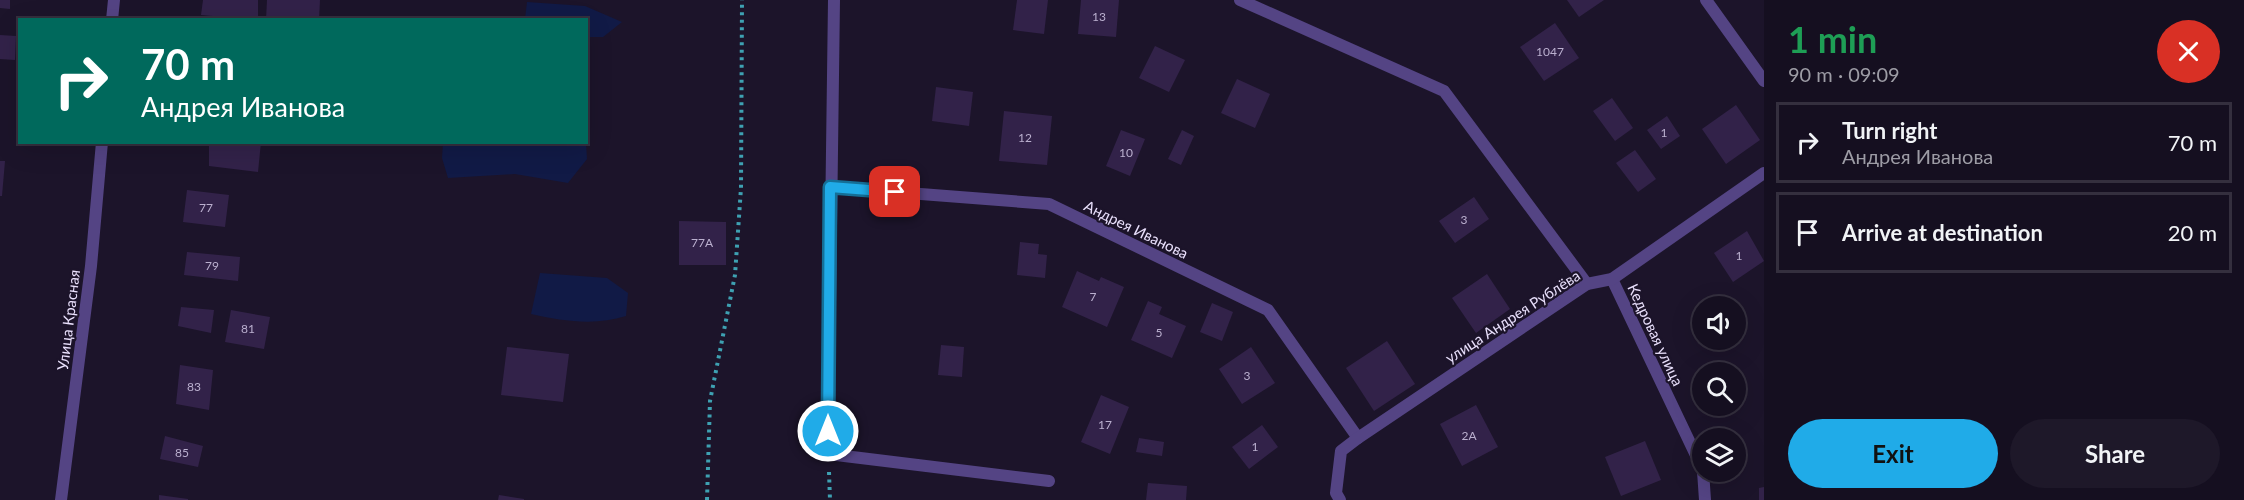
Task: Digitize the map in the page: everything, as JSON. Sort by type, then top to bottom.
[{"type":"street","points":[[112,18],[114,0]]},
{"type":"street","points":[[834,0],[828,454],[1049,481]]},
{"type":"street","points":[[1240,0],[1444,91],[1587,284]]},
{"type":"street","points":[[1706,0],[1764,81]]},
{"type":"street","name":"Улица Красная","points":[[61,500],[91,266],[102,144]]},
{"type":"street","name":"улица Андрея Рублёва","points":[[1340,500],[1336,493],[1341,451],[1587,284],[1612,279],[1764,173]]},
{"type":"street","name":"Андрея Иванова","points":[[830,187],[1049,204],[1269,310],[1358,438]]},
{"type":"street","name":"Кедровая улица","points":[[1612,279],[1692,447]]},
{"type":"street","name":"Кедровая улица","points":[[1704,482],[1705,500]]},
{"type":"path","points":[[707,500],[710,401],[735,275],[741,188],[742,0]]},
{"type":"path","points":[[828,454],[830,500]]},
{"type":"water","points":[[527,2],[585,6],[622,22],[603,37],[588,37],[588,18],[525,18]]},
{"type":"water","points":[[443,144],[586,144],[587,159],[568,183],[515,174],[448,178],[442,158]]},
{"type":"water","points":[[540,273],[607,278],[628,293],[626,316],[590,322],[531,314]]},
{"type":"building","points":[[0,0],[10,0],[10,9],[0,8]]},
{"type":"building","points":[[203,0],[258,0],[258,18],[201,15]]},
{"type":"building","points":[[267,0],[320,0],[319,18],[266,18]]},
{"type":"building","points":[[1017,0],[1048,0],[1044,34],[1013,30]]},
{"type":"building","points":[[1081,0],[1119,0],[1116,37],[1078,34]]},
{"type":"building","points":[[1567,0],[1604,0],[1579,17]]},
{"type":"building","points":[[1555,23],[1579,58],[1544,81],[1520,47]]},
{"type":"building","points":[[0,35],[16,36],[15,60],[0,59]]},
{"type":"building","points":[[1155,46],[1185,60],[1169,92],[1139,78]]},
{"type":"building","points":[[1237,79],[1270,94],[1255,128],[1221,113]]},
{"type":"building","points":[[936,87],[973,92],[969,126],[932,121]]},
{"type":"building","points":[[1612,98],[1633,128],[1615,141],[1593,111]]},
{"type":"building","points":[[1736,105],[1760,140],[1726,164],[1702,129]]},
{"type":"building","points":[[1004,111],[1052,116],[1047,165],[999,161]]},
{"type":"building","points":[[1667,116],[1680,136],[1661,149],[1647,130]]},
{"type":"building","points":[[1121,130],[1145,139],[1130,176],[1106,166]]},
{"type":"building","points":[[1182,130],[1194,136],[1181,165],[1168,159]]},
{"type":"building","points":[[209,144],[261,144],[258,172],[209,166]]},
{"type":"building","points":[[1635,150],[1656,179],[1638,192],[1616,163]]},
{"type":"building","points":[[0,161],[5,161],[2,196],[0,196]]},
{"type":"building","points":[[187,190],[229,195],[225,227],[183,222]]},
{"type":"building","points":[[1474,197],[1489,219],[1455,243],[1439,221]]},
{"type":"building","points":[[679,221],[726,222],[726,265],[679,265]]},
{"type":"building","points":[[1747,231],[1764,261],[1733,282],[1714,253]]},
{"type":"building","points":[[1020,242],[1039,244],[1038,254],[1047,255],[1045,278],[1017,275]]},
{"type":"building","points":[[187,252],[240,257],[238,281],[184,275]]},
{"type":"building","points":[[1077,271],[1099,281],[1101,277],[1124,287],[1107,327],[1062,307]]},
{"type":"building","points":[[1487,274],[1510,309],[1476,333],[1452,298]]},
{"type":"building","points":[[1148,301],[1162,307],[1159,314],[1186,326],[1172,358],[1131,340]]},
{"type":"building","points":[[1212,303],[1233,312],[1222,341],[1200,332]]},
{"type":"building","points":[[181,307],[214,310],[211,333],[178,326]]},
{"type":"building","points":[[231,310],[270,317],[264,349],[225,342]]},
{"type":"building","points":[[1387,341],[1415,384],[1374,411],[1346,368]]},
{"type":"building","points":[[941,345],[964,347],[962,377],[938,375]]},
{"type":"building","points":[[507,347],[569,354],[563,402],[501,395]]},
{"type":"building","points":[[1251,347],[1275,383],[1242,404],[1219,369]]},
{"type":"building","points":[[180,365],[213,370],[209,410],[176,404]]},
{"type":"building","points":[[1101,395],[1129,407],[1110,454],[1081,442]]},
{"type":"building","points":[[1476,405],[1498,447],[1462,466],[1440,424]]},
{"type":"building","points":[[1262,425],[1278,447],[1249,469],[1232,447]]},
{"type":"building","points":[[165,436],[203,446],[198,467],[160,459]]},
{"type":"building","points":[[1139,438],[1164,442],[1162,456],[1136,452]]},
{"type":"building","points":[[1645,441],[1661,480],[1621,496],[1605,457]]},
{"type":"building","points":[[1148,483],[1187,486],[1186,500],[1146,500]]},
{"type":"building","points":[[1764,487],[1764,500],[1759,500],[1759,488]]},
{"type":"building","points":[[159,495],[188,499],[188,500],[159,500]]},
{"type":"building","points":[[499,495],[524,499],[524,500],[498,500]]},
{"type":"route","points":[[828,431],[830,187],[895,192]]}]
